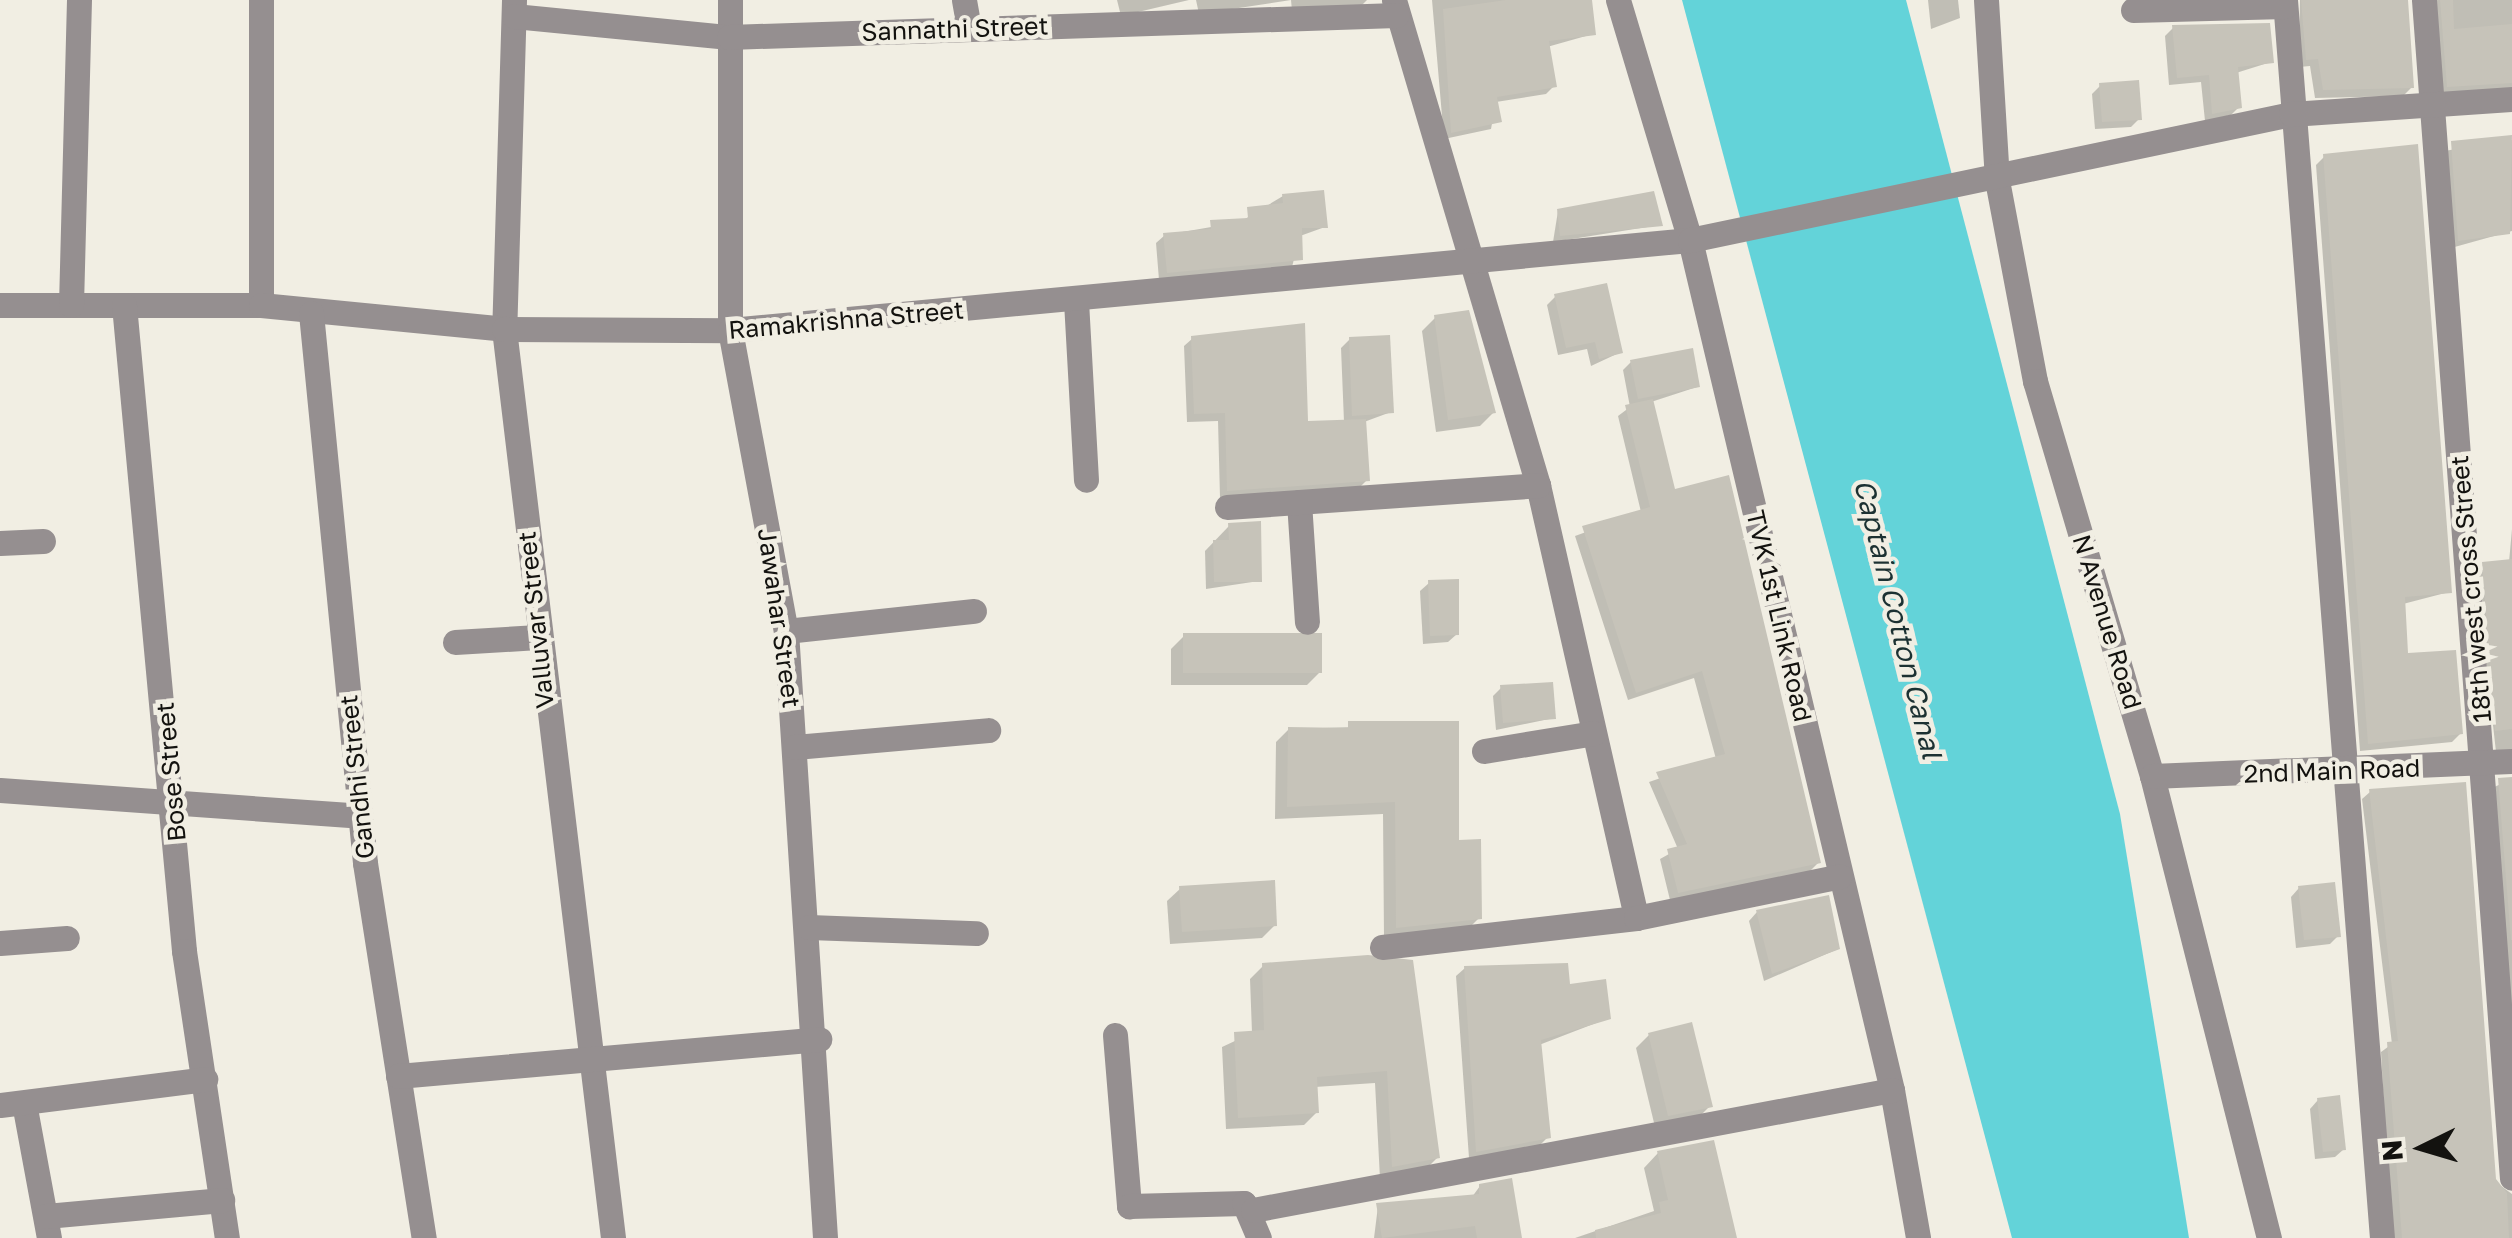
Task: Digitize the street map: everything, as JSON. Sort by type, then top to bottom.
[{"type":"street","points":[[72,305],[78,0]]},
{"type":"street","points":[[260,0],[261,305]]},
{"type":"street","name":"Jawahar Street","points":[[730,0],[730,330],[786,631],[819,1039],[825,1238]]},
{"type":"street","points":[[964,0],[969,28]]},
{"type":"street","name":"TVK 1st Link Road","points":[[1618,0],[1690,240],[1892,1090],[1918,1238]]},
{"type":"street","name":"N Avenue Road","points":[[1986,0],[1997,180],[2034,381],[2152,776],[2269,1238]]},
{"type":"street","name":"18th west cross Street","points":[[2424,0],[2485,763],[2512,1178]]},
{"type":"street","points":[[2133,10],[2285,3],[2339,775],[2382,1238]]},
{"type":"street","points":[[1396,7],[1478,266],[1538,485],[1636,918]]},
{"type":"street","name":"Sannathi Street","points":[[514,8],[729,37],[969,28],[1197,12],[1396,7]]},
{"type":"street","name":"Valluvar Street","points":[[514,8],[504,329],[589,1066],[614,1238]]},
{"type":"street","name":"Ramakrishna Street","points":[[0,305],[261,305],[311,314],[504,329],[730,330],[1478,266],[1690,240],[1997,180],[2291,114],[2512,98]]},
{"type":"street","points":[[1076,301],[1086,480]]},
{"type":"street","name":"Bose Street","points":[[124,305],[204,1079],[227,1238]]},
{"type":"street","name":"Gandhi Street","points":[[311,314],[360,816],[424,1238]]},
{"type":"street","points":[[1227,508],[1538,485]]},
{"type":"street","points":[[1300,502],[1308,622]]},
{"type":"street","points":[[0,543],[43,541]]},
{"type":"street","points":[[786,631],[974,610]]},
{"type":"street","points":[[455,642],[538,637]]},
{"type":"street","points":[[795,746],[988,730]]},
{"type":"street","points":[[1484,751],[1594,733]]},
{"type":"street","name":"2nd Main Road","points":[[2152,776],[2339,775],[2512,761]]},
{"type":"street","points":[[0,790],[174,798],[360,816]]},
{"type":"street","points":[[1382,947],[1636,918],[1840,876]]},
{"type":"street","points":[[810,928],[976,932]]},
{"type":"street","points":[[0,943],[66,938]]},
{"type":"street","points":[[1115,1035],[1129,1206],[1253,1210],[1892,1090]]},
{"type":"street","points":[[398,1076],[589,1066],[819,1039]]},
{"type":"street","points":[[204,1079],[12,1104],[48,1227],[222,1200]]},
{"type":"street","points":[[1253,1210],[1259,1238]]},
{"type":"water","name":"Captain Cotton Canal","points":[[1682,0],[1906,0],[2120,814],[2189,1238],[2012,1238]]},
{"type":"building","points":[[1506,0],[1592,0],[1596,35],[1549,41],[1557,87],[1497,97],[1502,122],[1451,133],[1443,9]]},
{"type":"building","points":[[2301,0],[2408,0],[2414,88],[2323,90],[2318,59],[2306,60]]},
{"type":"building","points":[[2440,0],[2453,0],[2454,29],[2512,24],[2512,83],[2447,87]]},
{"type":"building","points":[[2270,23],[2274,63],[2238,67],[2242,108],[2212,114],[2209,75],[2177,78],[2172,25]]},
{"type":"building","points":[[2139,80],[2142,120],[2102,122],[2099,83]]},
{"type":"building","points":[[2512,135],[2510,234],[2458,241],[2451,141]]},
{"type":"building","points":[[2418,144],[2452,593],[2405,597],[2408,653],[2456,650],[2463,734],[2368,744],[2323,154]]},
{"type":"building","points":[[1324,190],[1328,228],[1302,228],[1303,260],[1167,273],[1163,233],[1211,229],[1210,220],[1248,218],[1247,207],[1283,203],[1282,194]]},
{"type":"building","points":[[1654,191],[1663,226],[1560,236],[1557,209]]},
{"type":"building","points":[[1607,283],[1623,353],[1599,359],[1595,342],[1566,348],[1554,294]]},
{"type":"building","points":[[1469,310],[1496,413],[1448,420],[1434,315]]},
{"type":"building","points":[[1305,323],[1308,421],[1366,419],[1370,481],[1227,491],[1225,413],[1194,414],[1191,336]]},
{"type":"building","points":[[1390,335],[1394,413],[1352,416],[1349,337]]},
{"type":"building","points":[[1693,348],[1700,387],[1638,399],[1630,360]]},
{"type":"building","points":[[1653,399],[1675,489],[1729,475],[1821,863],[1678,893],[1667,849],[1687,844],[1656,772],[1725,754],[1702,671],[1636,693],[1582,526],[1650,507],[1625,405]]},
{"type":"building","points":[[1261,521],[1262,582],[1214,582],[1213,540],[1229,540],[1228,523]]},
{"type":"building","points":[[2512,559],[2512,729],[2495,731],[2482,562]]},
{"type":"building","points":[[1459,579],[1459,635],[1430,636],[1428,580]]},
{"type":"building","points":[[1183,633],[1322,633],[1322,673],[1183,673]]},
{"type":"building","points":[[1553,682],[1556,719],[1503,723],[1500,685]]},
{"type":"building","points":[[1348,721],[1459,721],[1459,840],[1481,839],[1482,919],[1396,928],[1395,802],[1287,807],[1288,727],[1348,728]]},
{"type":"building","points":[[2512,777],[2512,940],[2511,940],[2498,778]]},
{"type":"building","points":[[2466,782],[2496,1179],[2507,1193],[2509,1238],[2402,1238],[2387,1042],[2398,1041],[2369,789]]},
{"type":"building","points":[[1275,880],[1277,926],[1182,932],[1179,886]]},
{"type":"building","points":[[2335,882],[2341,937],[2304,940],[2298,886]]},
{"type":"building","points":[[1829,895],[1840,949],[1772,974],[1756,910]]},
{"type":"building","points":[[1368,955],[1413,960],[1440,1158],[1392,1167],[1387,1071],[1317,1077],[1319,1113],[1238,1118],[1234,1032],[1264,1030],[1262,963]]},
{"type":"building","points":[[1568,963],[1570,984],[1606,979],[1611,1019],[1541,1040],[1551,1138],[1476,1152],[1464,966]]},
{"type":"building","points":[[1692,1022],[1713,1107],[1668,1116],[1648,1033]]},
{"type":"building","points":[[2340,1095],[2346,1150],[2323,1152],[2317,1098]]},
{"type":"building","points":[[1714,1140],[1737,1238],[1596,1238],[1595,1230],[1661,1213],[1659,1202],[1668,1200],[1657,1151]]},
{"type":"building","points":[[1512,1178],[1522,1238],[1477,1238],[1475,1226],[1382,1238],[1376,1203],[1479,1194],[1479,1184]]}]
